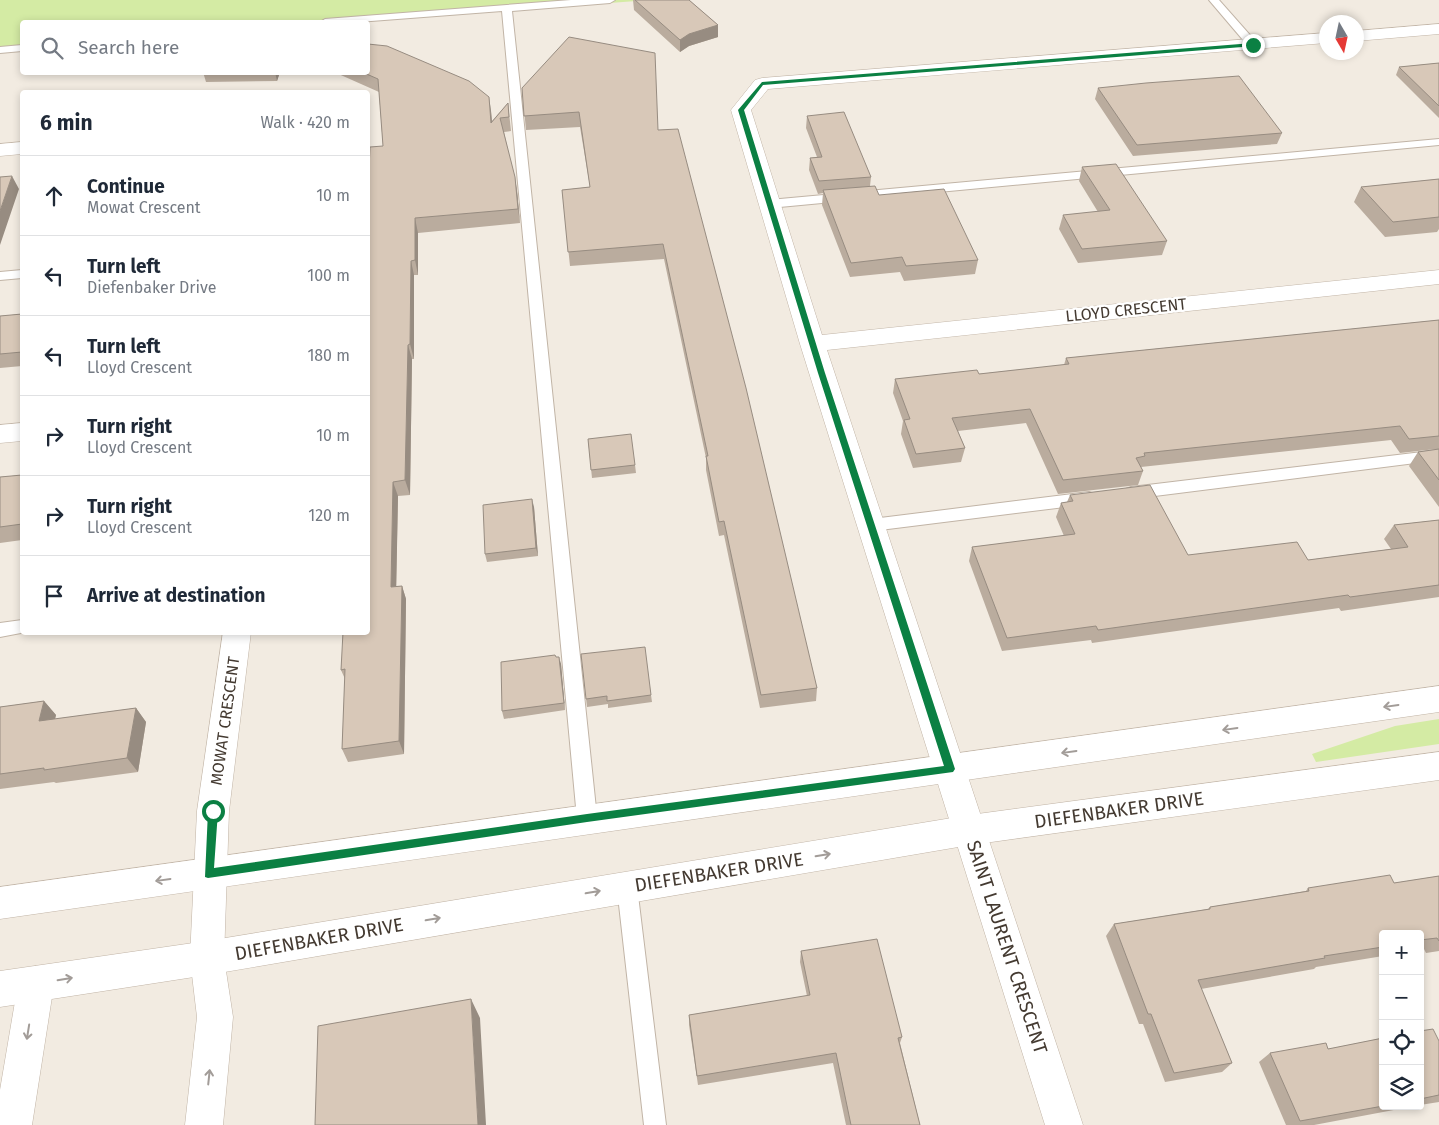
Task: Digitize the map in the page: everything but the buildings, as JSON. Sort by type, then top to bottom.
[{"type":"street","points":[[1364,35],[1439,29]]},
{"type":"street","points":[[950,769],[812,344],[741,110],[762,84],[1319,39]]},
{"type":"street","points":[[0,150],[20,148]]},
{"type":"street","name":"LLOYD CRESCENT","points":[[812,344],[1439,277]]},
{"type":"street","points":[[0,434],[20,432]]},
{"type":"street","name":"MOWAT CRESCENT","points":[[204,1125],[215,1017],[207,958],[208,874],[213,811],[237,635]]},
{"type":"street","points":[[0,903],[587,818],[950,769],[1439,699]]},
{"type":"street","name":"DIEFENBAKER DRIVE","points":[[0,989],[207,958],[970,830],[1439,766]]},
{"type":"street","name":"SAINT LAURENT CRESCENT","points":[[950,769],[1064,1125]]},
{"type":"street","points":[[13,1125],[36,984]]},
{"type":"lane","points":[[349,20],[610,0]]},
{"type":"lane","points":[[1214,0],[1253,45]]},
{"type":"lane","points":[[507,7],[587,818]]},
{"type":"lane","points":[[0,50],[20,48]]},
{"type":"lane","points":[[769,204],[1439,142]]},
{"type":"lane","points":[[0,276],[20,274]]},
{"type":"lane","points":[[872,525],[1439,455]]},
{"type":"lane","points":[[0,630],[20,627]]},
{"type":"lane","points":[[627,887],[655,1125]]},
{"type":"green space","points":[[0,0],[650,0],[370,20],[20,20],[20,47],[0,49]]},
{"type":"green space","points":[[1439,719],[1439,744],[1316,762],[1312,754],[1395,726]]},
{"type":"route","points":[[213,811],[208,874],[587,818],[950,769],[822,373],[741,110],[762,84],[1253,45]]}]
